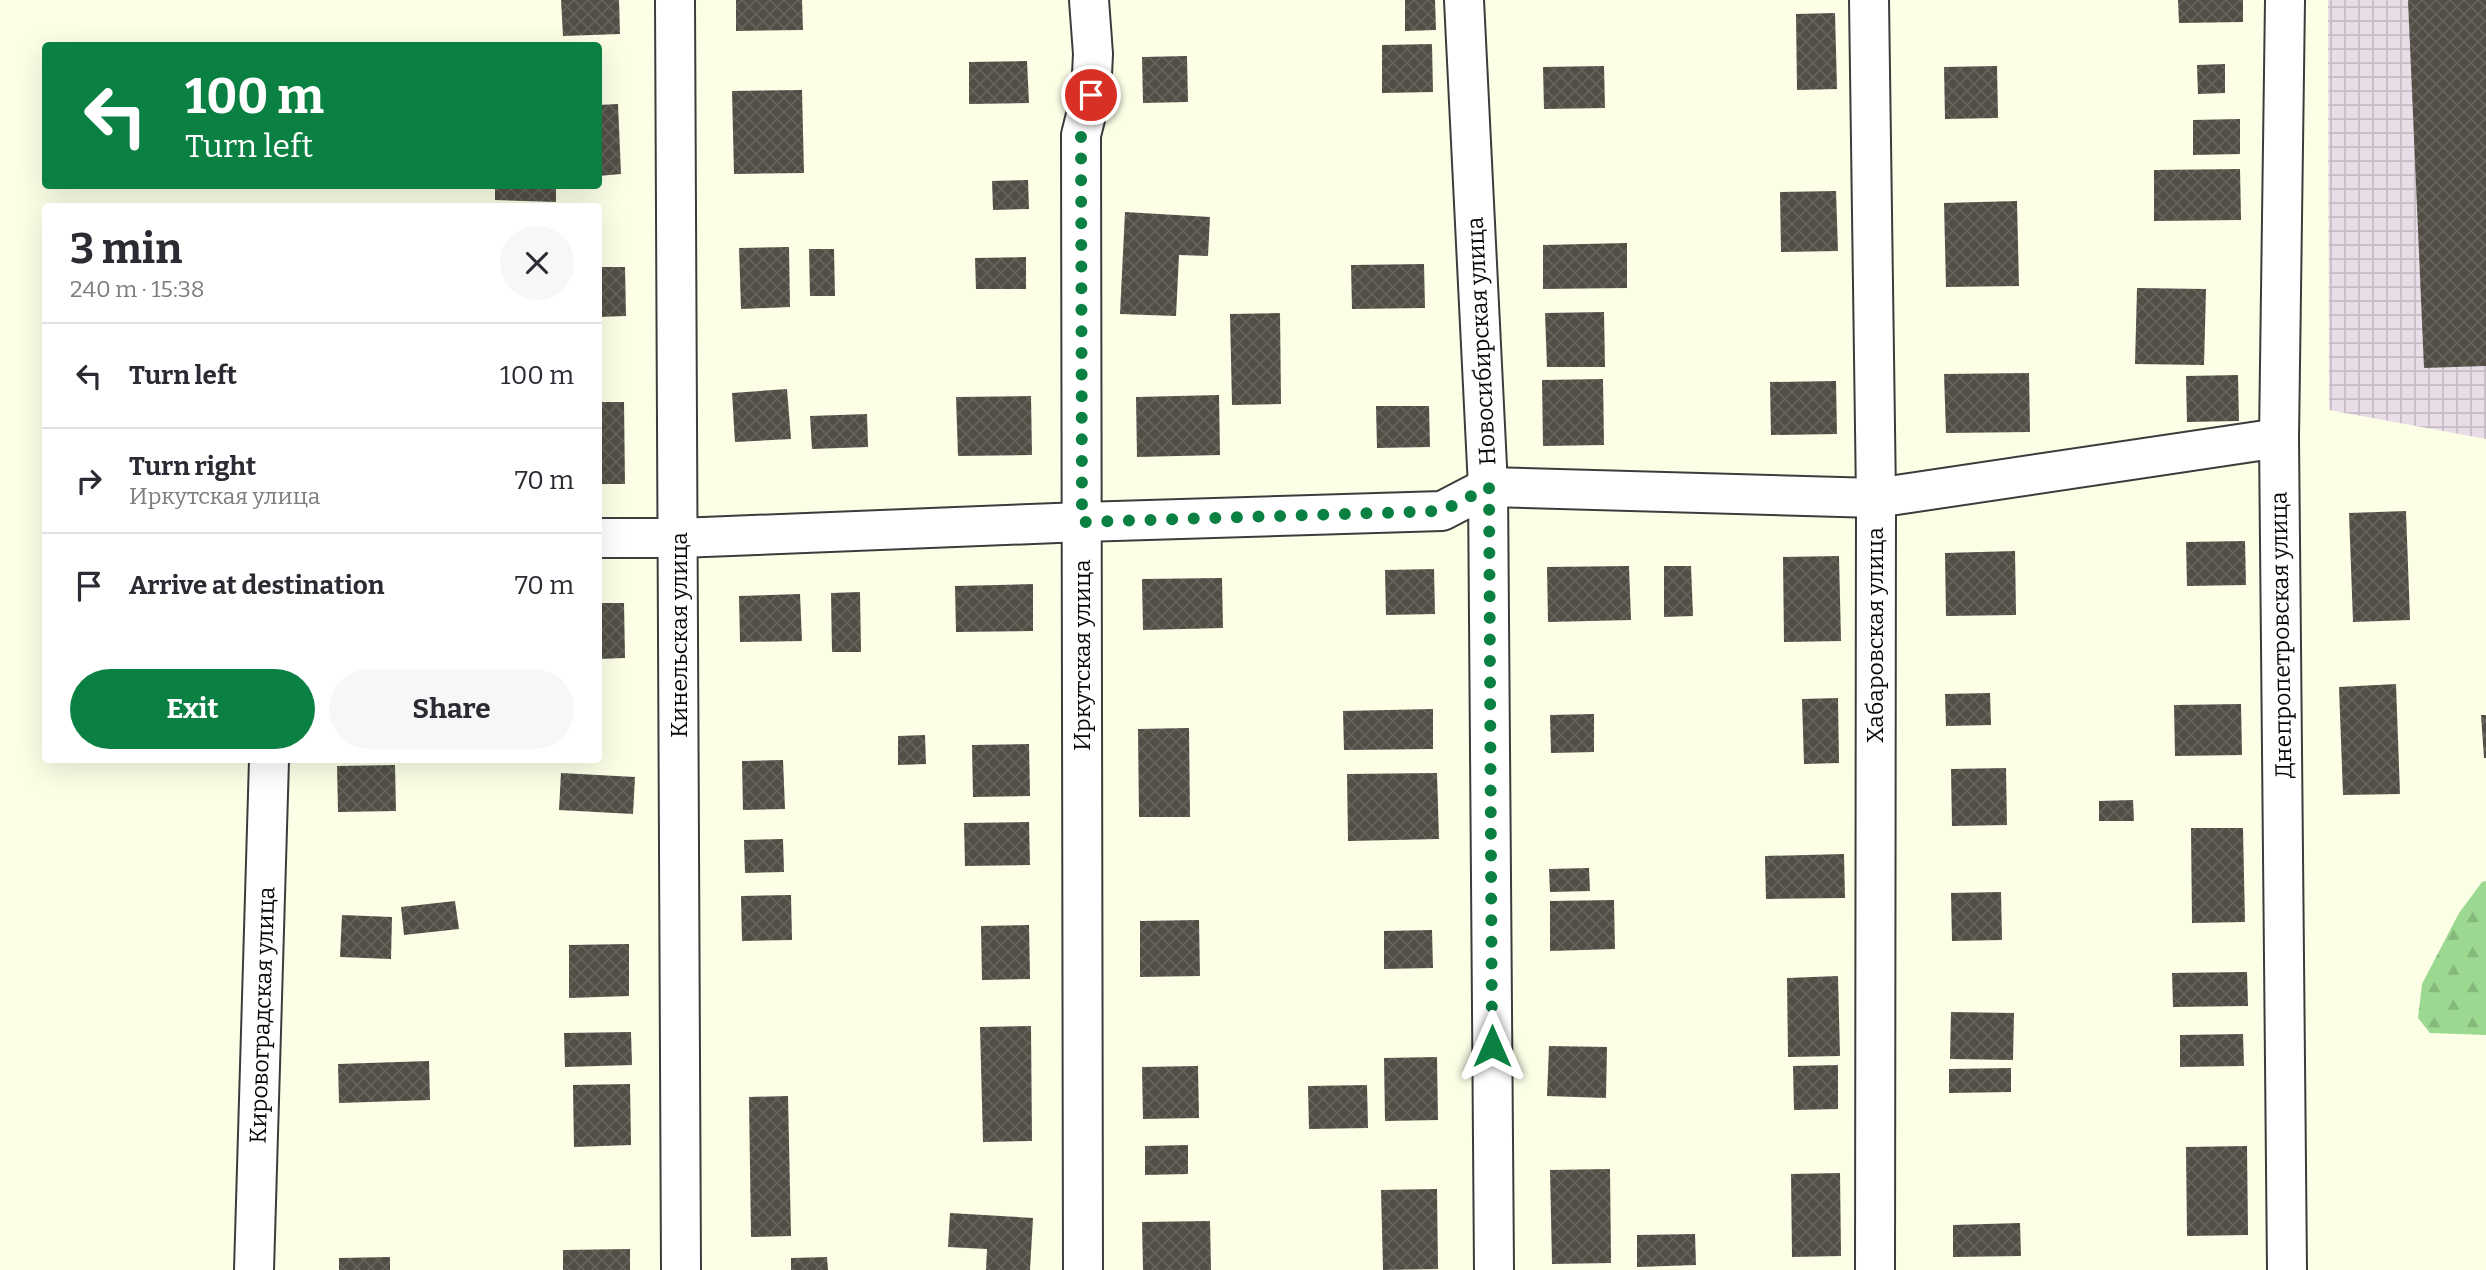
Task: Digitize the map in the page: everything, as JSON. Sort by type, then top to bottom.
[{"type":"street","name":"Кинельская улица","points":[[675,0],[681,1270]]},
{"type":"street","name":"Иркутская улица","points":[[1083,1270],[1081,135],[1091,95],[1093,54],[1089,0]]},
{"type":"street","name":"Новосибирская улица","points":[[1464,0],[1489,487],[1494,1270]]},
{"type":"street","name":"Хабаровская улица","points":[[1869,0],[1876,498],[1875,1270]]},
{"type":"street","name":"Днепропетровская улица","points":[[2285,0],[2279,438],[2287,1270]]},
{"type":"street","points":[[602,538],[678,538],[1442,511],[1489,487],[1876,498],[2279,438]]},
{"type":"street","name":"Кировоградская улица","points":[[254,1270],[269,763]]},
{"type":"shaded area","points":[[2328,0],[2486,0],[2486,439],[2329,410]]},
{"type":"green space","points":[[2486,881],[2486,1035],[2430,1033],[2418,1018],[2422,984],[2459,913],[2482,882]]},
{"type":"building","points":[[561,0],[619,0],[620,34],[563,36]]},
{"type":"building","points":[[736,0],[802,0],[803,30],[736,31]]},
{"type":"building","points":[[1405,0],[1435,0],[1436,30],[1405,31]]},
{"type":"building","points":[[2178,0],[2243,0],[2243,22],[2179,23]]},
{"type":"building","points":[[2408,0],[2486,0],[2486,366],[2424,368]]},
{"type":"building","points":[[1835,13],[1837,89],[1797,90],[1796,14]]},
{"type":"building","points":[[1432,44],[1433,92],[1382,93],[1382,45]]},
{"type":"building","points":[[1187,56],[1188,102],[1143,103],[1142,57]]},
{"type":"building","points":[[1027,61],[1029,103],[969,104],[969,62]]},
{"type":"building","points":[[2225,64],[2225,93],[2198,94],[2197,65]]},
{"type":"building","points":[[1604,66],[1605,108],[1544,109],[1543,67]]},
{"type":"building","points":[[1997,66],[1998,118],[1945,119],[1944,67]]},
{"type":"building","points":[[802,90],[804,173],[734,174],[732,91]]},
{"type":"building","points":[[618,104],[621,174],[602,176],[602,105]]},
{"type":"building","points":[[2240,119],[2240,154],[2193,155],[2193,120]]},
{"type":"building","points":[[2240,169],[2241,220],[2154,221],[2154,170]]},
{"type":"building","points":[[1028,180],[1029,209],[993,210],[992,181]]},
{"type":"building","points":[[495,189],[556,189],[556,202],[495,200]]},
{"type":"building","points":[[1836,191],[1838,251],[1781,252],[1780,192]]},
{"type":"building","points":[[2017,201],[2019,286],[1946,287],[1944,203]]},
{"type":"building","points":[[1125,212],[1210,217],[1208,256],[1179,255],[1176,316],[1120,314]]},
{"type":"building","points":[[1627,243],[1627,288],[1543,289],[1543,245]]},
{"type":"building","points":[[789,247],[790,307],[741,309],[739,248]]},
{"type":"building","points":[[809,249],[834,249],[835,296],[810,296]]},
{"type":"building","points":[[1026,257],[1026,289],[976,289],[975,258]]},
{"type":"building","points":[[1424,264],[1425,308],[1352,309],[1351,265]]},
{"type":"building","points":[[602,267],[625,267],[626,316],[602,317]]},
{"type":"building","points":[[2137,288],[2206,289],[2204,365],[2135,364]]},
{"type":"building","points":[[1604,312],[1605,367],[1547,367],[1545,313]]},
{"type":"building","points":[[1280,313],[1281,404],[1232,405],[1230,314]]},
{"type":"building","points":[[2029,373],[2030,432],[1946,433],[1944,374]]},
{"type":"building","points":[[2238,375],[2239,421],[2187,422],[2186,376]]},
{"type":"building","points":[[1603,379],[1604,445],[1543,446],[1542,380]]},
{"type":"building","points":[[1836,381],[1837,434],[1771,435],[1770,382]]},
{"type":"building","points":[[787,389],[791,439],[735,442],[732,393]]},
{"type":"building","points":[[1219,395],[1220,455],[1137,457],[1136,397]]},
{"type":"building","points":[[1031,396],[1032,455],[958,456],[956,397]]},
{"type":"building","points":[[602,402],[624,402],[625,484],[602,484]]},
{"type":"building","points":[[1376,406],[1429,406],[1430,447],[1377,448]]},
{"type":"building","points":[[867,414],[868,447],[812,449],[810,416]]},
{"type":"building","points":[[2406,511],[2410,620],[2353,622],[2349,513]]},
{"type":"building","points":[[2245,541],[2246,585],[2187,586],[2186,542]]},
{"type":"building","points":[[2015,551],[2016,615],[1946,616],[1945,553]]},
{"type":"building","points":[[1839,556],[1841,641],[1784,642],[1783,557]]},
{"type":"building","points":[[1629,566],[1631,620],[1548,622],[1547,567]]},
{"type":"building","points":[[1664,566],[1691,566],[1693,616],[1664,617]]},
{"type":"building","points":[[1434,569],[1435,614],[1386,615],[1385,570]]},
{"type":"building","points":[[1222,578],[1223,628],[1143,630],[1142,579]]},
{"type":"building","points":[[1033,584],[1033,631],[956,632],[955,586]]},
{"type":"building","points":[[860,592],[861,652],[832,652],[831,593]]},
{"type":"building","points":[[800,594],[802,641],[740,642],[739,596]]},
{"type":"building","points":[[602,603],[624,603],[625,658],[602,659]]},
{"type":"building","points":[[2396,684],[2400,794],[2343,795],[2339,687]]},
{"type":"building","points":[[1990,693],[1991,725],[1946,726],[1945,694]]},
{"type":"building","points":[[1838,698],[1839,763],[1804,764],[1802,699]]},
{"type":"building","points":[[2241,704],[2242,755],[2175,756],[2174,705]]},
{"type":"building","points":[[1433,709],[1433,749],[1344,750],[1343,711]]},
{"type":"building","points":[[1594,714],[1594,752],[1551,753],[1550,715]]},
{"type":"building","points":[[2481,715],[2486,715],[2486,758],[2484,758]]},
{"type":"building","points":[[1189,728],[1190,817],[1139,817],[1138,729]]},
{"type":"building","points":[[925,735],[926,764],[898,765],[898,736]]},
{"type":"building","points":[[1029,744],[1030,796],[973,797],[972,745]]},
{"type":"building","points":[[783,760],[785,809],[743,810],[742,761]]},
{"type":"building","points":[[395,765],[396,811],[338,812],[337,766]]},
{"type":"building","points":[[2006,768],[2007,825],[1952,826],[1951,769]]},
{"type":"building","points":[[561,773],[635,777],[633,814],[559,810]]},
{"type":"building","points":[[1437,773],[1439,839],[1348,841],[1347,774]]},
{"type":"building","points":[[2133,800],[2134,821],[2099,821],[2099,801]]},
{"type":"building","points":[[1029,822],[1030,865],[965,866],[964,823]]},
{"type":"building","points":[[2191,828],[2243,828],[2245,922],[2192,923]]},
{"type":"building","points":[[783,839],[784,872],[745,873],[744,840]]},
{"type":"building","points":[[1844,854],[1845,898],[1766,899],[1765,856]]},
{"type":"building","points":[[1589,868],[1590,891],[1550,892],[1549,869]]},
{"type":"building","points":[[2001,892],[2002,940],[1952,941],[1951,893]]},
{"type":"building","points":[[791,895],[792,940],[742,941],[741,896]]},
{"type":"building","points":[[1614,900],[1615,949],[1550,951],[1550,901]]},
{"type":"building","points":[[455,901],[459,929],[404,935],[401,907]]},
{"type":"building","points":[[342,915],[392,917],[391,959],[340,957]]},
{"type":"building","points":[[1199,920],[1200,976],[1140,977],[1140,921]]},
{"type":"building","points":[[1029,925],[1030,979],[982,980],[981,926]]},
{"type":"building","points":[[1432,930],[1433,968],[1384,969],[1384,931]]},
{"type":"building","points":[[629,944],[629,996],[569,998],[569,945]]},
{"type":"building","points":[[2247,972],[2248,1006],[2173,1007],[2172,973]]},
{"type":"building","points":[[1838,976],[1840,1056],[1788,1057],[1787,978]]},
{"type":"building","points":[[1951,1012],[2014,1013],[2013,1060],[1950,1059]]},
{"type":"building","points":[[1031,1026],[1032,1141],[983,1142],[980,1027]]},
{"type":"building","points":[[631,1032],[632,1065],[565,1067],[564,1033]]},
{"type":"building","points":[[2243,1034],[2244,1066],[2180,1067],[2180,1035]]},
{"type":"building","points":[[1549,1046],[1607,1047],[1606,1098],[1547,1096]]},
{"type":"building","points":[[1437,1057],[1438,1120],[1385,1121],[1384,1058]]},
{"type":"building","points":[[429,1061],[430,1100],[339,1103],[338,1064]]},
{"type":"building","points":[[1838,1065],[1838,1109],[1794,1110],[1793,1066]]},
{"type":"building","points":[[1198,1066],[1199,1118],[1143,1119],[1142,1067]]},
{"type":"building","points":[[2011,1068],[2011,1092],[1949,1093],[1949,1069]]},
{"type":"building","points":[[630,1084],[631,1145],[574,1147],[573,1085]]},
{"type":"building","points":[[1367,1085],[1368,1128],[1309,1129],[1308,1086]]},
{"type":"building","points":[[788,1096],[791,1236],[751,1237],[749,1097]]},
{"type":"building","points":[[1188,1145],[1188,1174],[1145,1175],[1145,1146]]},
{"type":"building","points":[[2247,1146],[2248,1235],[2187,1236],[2186,1147]]},
{"type":"building","points":[[1610,1169],[1611,1263],[1552,1264],[1550,1170]]},
{"type":"building","points":[[1840,1173],[1841,1256],[1792,1257],[1791,1174]]},
{"type":"building","points":[[1437,1189],[1438,1269],[1383,1270],[1381,1190]]},
{"type":"building","points":[[950,1213],[1033,1218],[1030,1270],[986,1270],[987,1249],[948,1247]]},
{"type":"building","points":[[1210,1221],[1211,1270],[1143,1270],[1142,1222]]},
{"type":"building","points":[[2020,1223],[2021,1256],[1953,1257],[1953,1225]]},
{"type":"building","points":[[1695,1234],[1696,1265],[1637,1267],[1637,1235]]},
{"type":"building","points":[[630,1249],[630,1270],[563,1270],[563,1250]]},
{"type":"building","points":[[390,1257],[390,1270],[339,1270],[339,1258]]},
{"type":"building","points":[[827,1257],[828,1270],[791,1270],[791,1258]]},
{"type":"route","points":[[1091,95],[1081,135],[1082,522],[1442,511],[1489,487],[1492,1046]]}]
